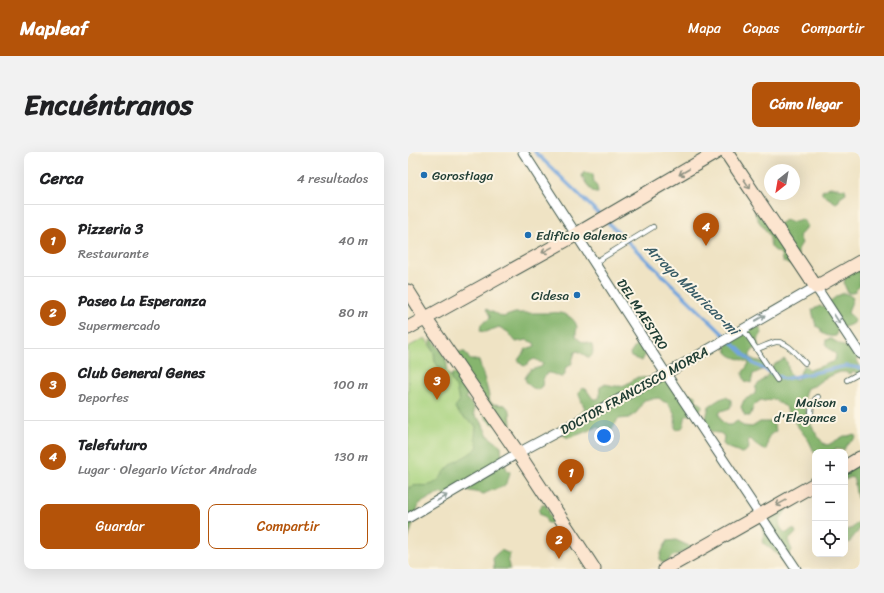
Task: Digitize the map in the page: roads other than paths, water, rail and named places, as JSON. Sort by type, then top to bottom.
[{"type":"street","name":"DEL MAESTRO","points":[[523,152],[666,374],[796,569]]},
{"type":"street","points":[[408,328],[577,234],[717,152]]},
{"type":"street","points":[[726,152],[860,354]]},
{"type":"street","name":"DOCTOR FRANCISCO MORRA","points":[[408,518],[518,453],[666,374],[860,262]]},
{"type":"street","points":[[408,291],[518,453],[594,569]]},
{"type":"street","points":[[848,465],[860,458]]},
{"type":"street","points":[[665,569],[813,485]]},
{"type":"lane","points":[[594,263],[653,227]]},
{"type":"lane","points":[[743,329],[777,380]]},
{"type":"lane","points":[[757,348],[777,342],[782,343],[805,363]]},
{"type":"lane","points":[[847,380],[860,373]]},
{"type":"lane","points":[[811,414],[811,407],[815,399],[818,397]]},
{"type":"waterway","name":"Arroyo Mburicao-mi","points":[[535,152],[754,364],[784,379],[846,366],[860,368]]},
{"type":"place","name":"Gorostiaga","points":[[424,175]]},
{"type":"place","name":"Edificio Galenos","points":[[528,235]]},
{"type":"place","name":"Telefuturo","points":[[706,246]]},
{"type":"place","name":"Cidesa","points":[[577,295]]},
{"type":"place","name":"Club General Genes","points":[[437,400]]},
{"type":"place","name":"Maison d'Elegance","points":[[844,409]]},
{"type":"place","name":"Pizzeria 3","points":[[571,492]]},
{"type":"place","name":"Paseo La Esperanza","points":[[559,559]]}]
